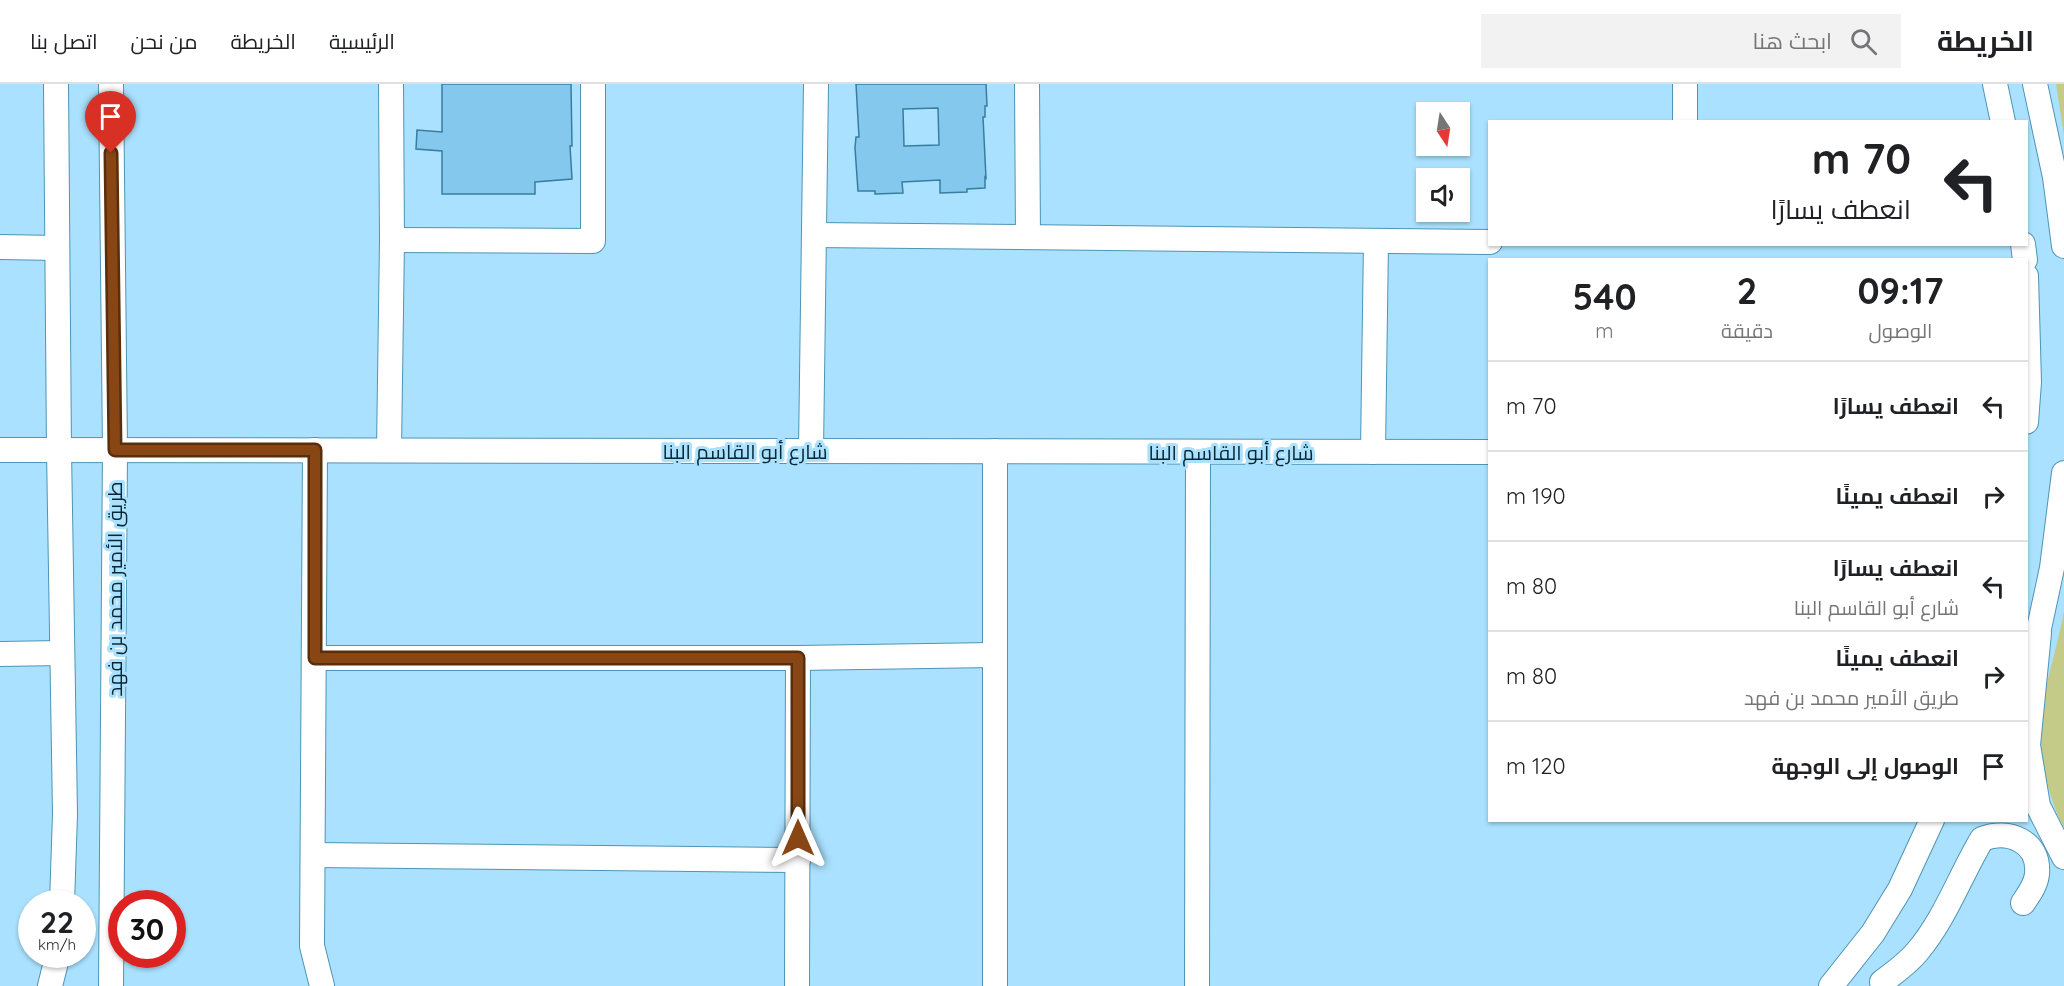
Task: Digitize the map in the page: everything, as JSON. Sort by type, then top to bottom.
[{"type":"street","points":[[56,84],[65,814],[62,890]]},
{"type":"street","name":"طريق الأمير محمد بن فهد","points":[[111,84],[115,450],[112,890]]},
{"type":"street","points":[[389,450],[392,240],[391,84]]},
{"type":"street","points":[[392,240],[593,241],[593,84]]},
{"type":"street","points":[[812,451],[816,84]]},
{"type":"street","points":[[1027,84],[1028,237]]},
{"type":"street","points":[[1685,84],[1685,120]]},
{"type":"street","points":[[1995,84],[2003,120]]},
{"type":"street","points":[[2035,84],[2055,177],[2064,246]]},
{"type":"street","points":[[814,235],[1488,242]]},
{"type":"street","points":[[1373,452],[1376,241]]},
{"type":"street","points":[[0,248],[57,249]]},
{"type":"street","points":[[2028,347],[2028,395]]},
{"type":"street","name":"شارع أبو القاسم البنا","points":[[0,450],[1488,452]]},
{"type":"street","points":[[315,450],[312,946],[322,986]]},
{"type":"street","points":[[994,451],[995,986]]},
{"type":"street","points":[[1197,986],[1198,452]]},
{"type":"street","points":[[2028,674],[2052,568],[2064,473]]},
{"type":"street","points":[[2039,633],[2028,745],[2038,806],[2064,856]]},
{"type":"street","points":[[0,654],[62,653]]},
{"type":"street","points":[[315,658],[798,658],[993,655]]},
{"type":"street","points":[[798,658],[798,986]]},
{"type":"street","points":[[1831,986],[1873,933],[1900,889],[1931,822]]},
{"type":"street","points":[[1881,984],[1937,901],[1974,822]]},
{"type":"street","points":[[1881,984],[1919,950],[1945,908],[1982,839],[2004,834],[2016,837],[2032,852],[2037,863],[2037,874],[2034,885],[2023,903]]},
{"type":"street","points":[[313,855],[798,860]]},
{"type":"street","points":[[50,986],[55,968]]},
{"type":"street","points":[[59,968],[60,986]]},
{"type":"street","name":"طريق الأمير محمد بن فهد","points":[[111,968],[111,986]]},
{"type":"street","points":[[115,968],[117,986]]},
{"type":"green space","points":[[2056,84],[2064,84],[2064,136]]},
{"type":"green space","points":[[2064,611],[2064,828],[2044,773],[2039,728]]},
{"type":"building","points":[[442,84],[571,84],[572,179],[535,182],[535,194],[442,194],[442,151],[416,149],[417,130],[442,132]]},
{"type":"building","points":[[856,84],[986,84],[987,106],[985,106],[985,117],[983,117],[985,188],[967,189],[967,192],[940,193],[940,180],[902,182],[903,193],[875,194],[875,191],[858,191],[855,148],[856,137],[859,137]],"holes":[[[938,108],[939,145],[904,146],[903,109]]]},
{"type":"route","points":[[111,153],[115,450],[315,450],[315,658],[798,658],[798,838]]}]
